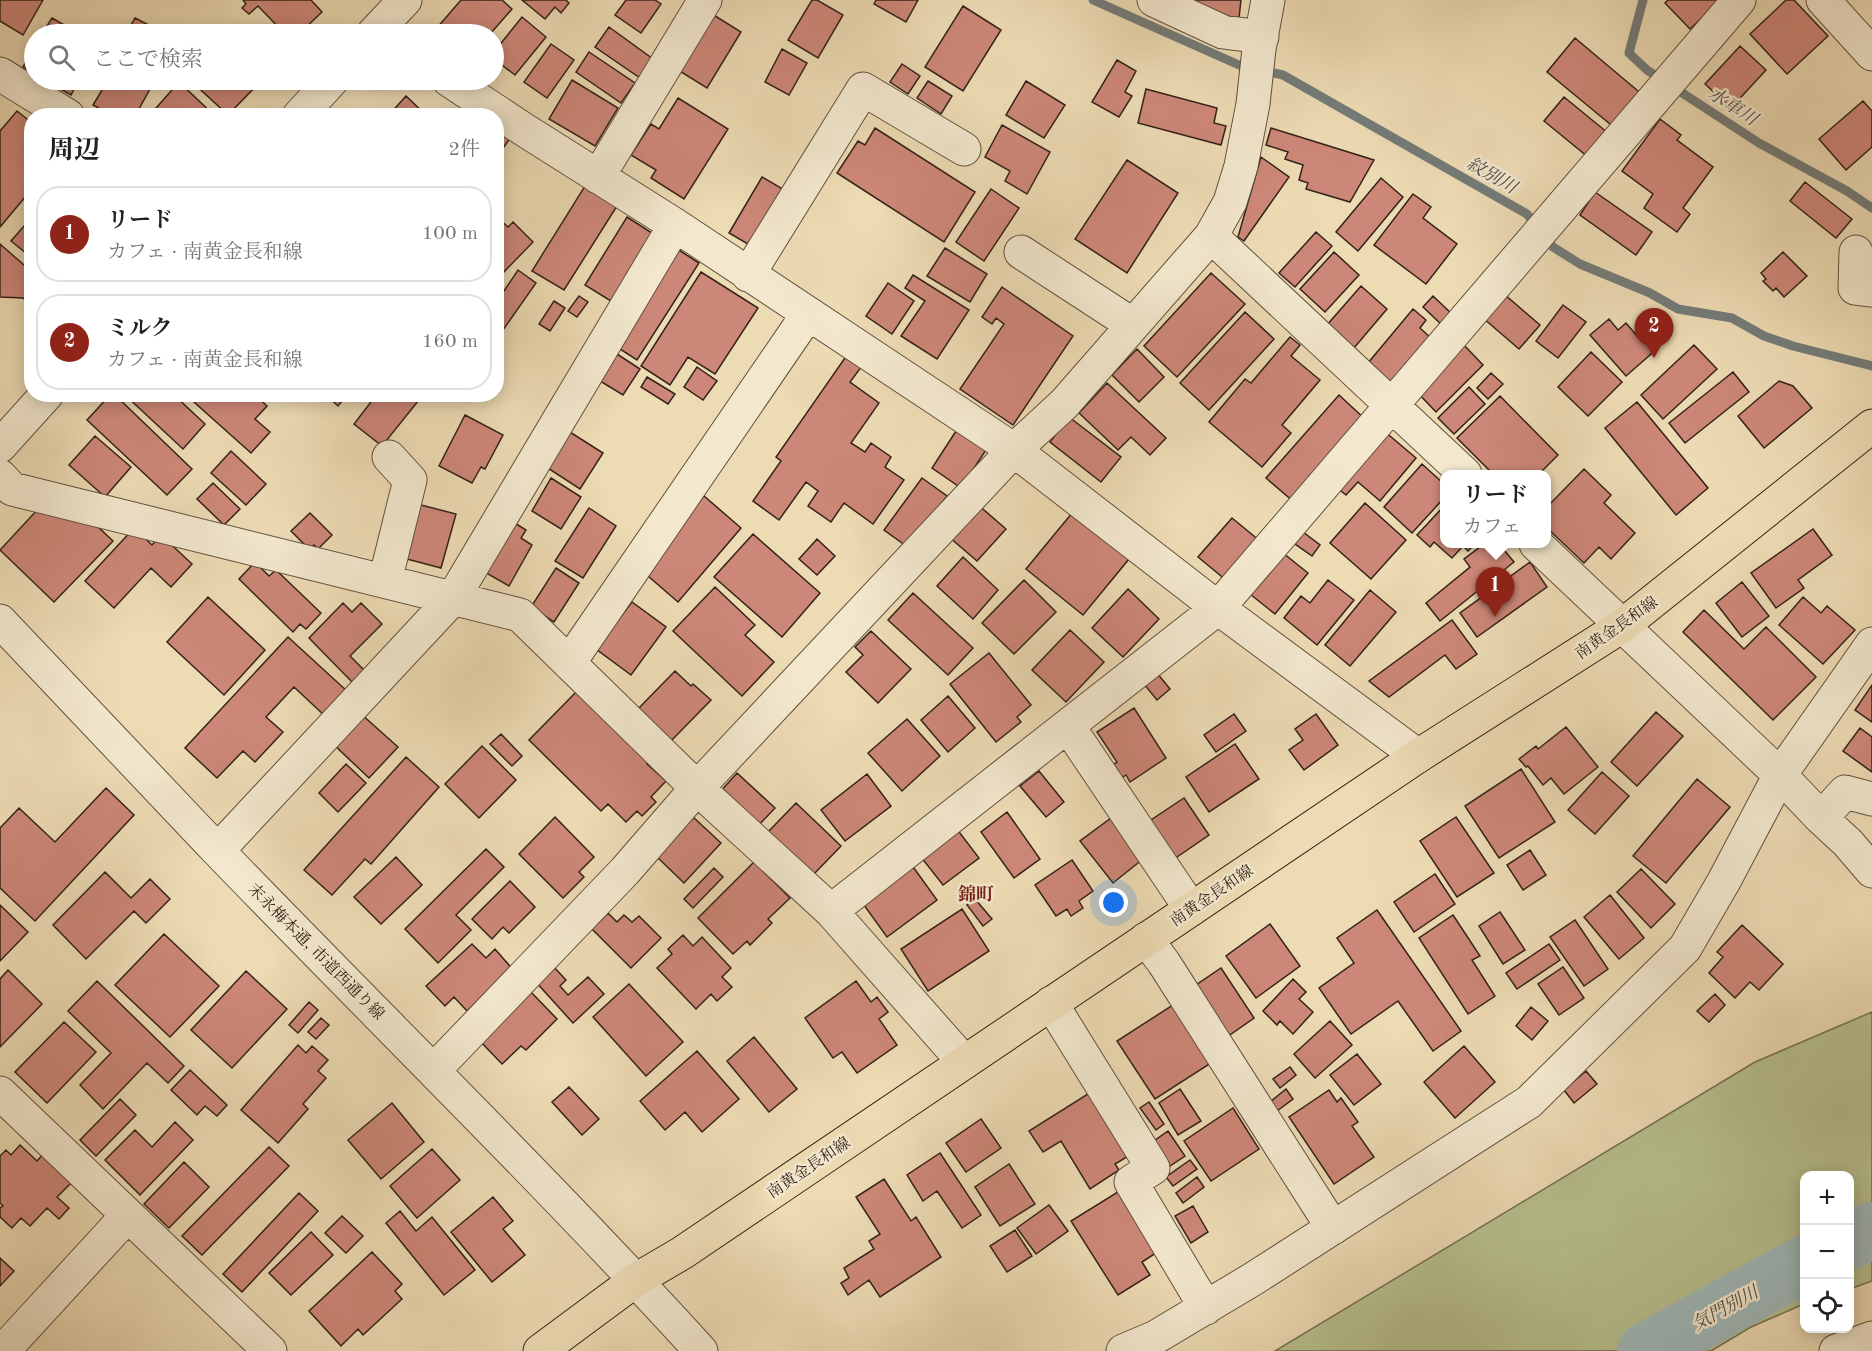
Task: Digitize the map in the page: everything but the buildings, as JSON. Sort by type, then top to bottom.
[{"type":"main road","name":"南黄金長和線","points":[[540,1351],[636,1280],[682,1253],[1418,756],[1622,626],[1872,426]]},
{"type":"street","points":[[385,24],[405,0]]},
{"type":"street","points":[[598,177],[705,0]]},
{"type":"street","points":[[1154,0],[1222,32],[1261,43]]},
{"type":"street","points":[[434,1070],[625,871],[697,788],[1014,450],[1064,404],[1211,236],[1230,202],[1241,166],[1253,104],[1268,0]]},
{"type":"street","points":[[831,911],[1218,608],[1739,0]]},
{"type":"street","points":[[1823,0],[1872,54]]},
{"type":"street","points":[[0,74],[24,89]]},
{"type":"street","points":[[748,275],[862,89],[964,149]]},
{"type":"street","points":[[26,90],[55,108]]},
{"type":"street","points":[[306,108],[323,90]]},
{"type":"street","points":[[464,90],[492,108]]},
{"type":"street","points":[[504,116],[675,225],[1014,450],[1218,608],[1418,756]]},
{"type":"street","points":[[218,850],[453,598],[675,225]]},
{"type":"street","points":[[1211,236],[1460,470]]},
{"type":"street","points":[[1021,252],[1133,325]]},
{"type":"street","points":[[1856,252],[1855,288],[1872,290]]},
{"type":"street","points":[[569,663],[808,314]]},
{"type":"street","points":[[0,446],[40,402]]},
{"type":"street","points":[[385,581],[410,480],[389,457]]},
{"type":"street","points":[[0,476],[12,489],[520,615],[697,788],[831,911],[964,1062]]},
{"type":"street","points":[[1541,548],[1780,775],[1848,843],[1872,871]]},
{"type":"street","name":"末永梅本通, 市道西通り線","points":[[0,621],[218,850],[636,1280],[700,1351]]},
{"type":"street","points":[[1123,1351],[1156,1338],[1206,1308],[1529,1102],[1685,948],[1724,881],[1780,775],[1872,644]]},
{"type":"street","points":[[1068,726],[1191,909]]},
{"type":"street","points":[[1821,818],[1845,792],[1872,799]]},
{"type":"street","points":[[1146,939],[1164,963],[1333,1228]]},
{"type":"street","points":[[1051,1003],[1153,1168],[1131,1182],[1206,1308]]},
{"type":"street","points":[[0,1093],[127,1216],[251,1345]]},
{"type":"street","points":[[3,1351],[127,1216]]},
{"type":"street","points":[[1836,1351],[1872,1338]]},
{"type":"green space","points":[[1872,1012],[1872,1281],[1854,1288],[1854,1171],[1800,1171],[1800,1306],[1751,1327],[1711,1351],[1275,1351],[1755,1062]]},
{"type":"waterway","name":"紋別川","points":[[1093,0],[1239,65],[1283,75],[1527,214],[1553,247],[1580,264],[1650,293],[1678,309],[1732,318],[1764,336],[1793,346],[1872,366]]},
{"type":"waterway","name":"水車川","points":[[1643,0],[1629,53],[1647,70],[1759,143],[1847,191],[1872,208]]},
{"type":"waterway","name":"気門別川","points":[[1854,1239],[1872,1230]]},
{"type":"waterway","name":"気門別川","points":[[1646,1351],[1800,1266]]},
{"type":"place","name":"ミルク","points":[[1654,358]]},
{"type":"place","name":"リード","points":[[1495,617]]},
{"type":"district","name":"錦町","points":[[976,894]]}]
